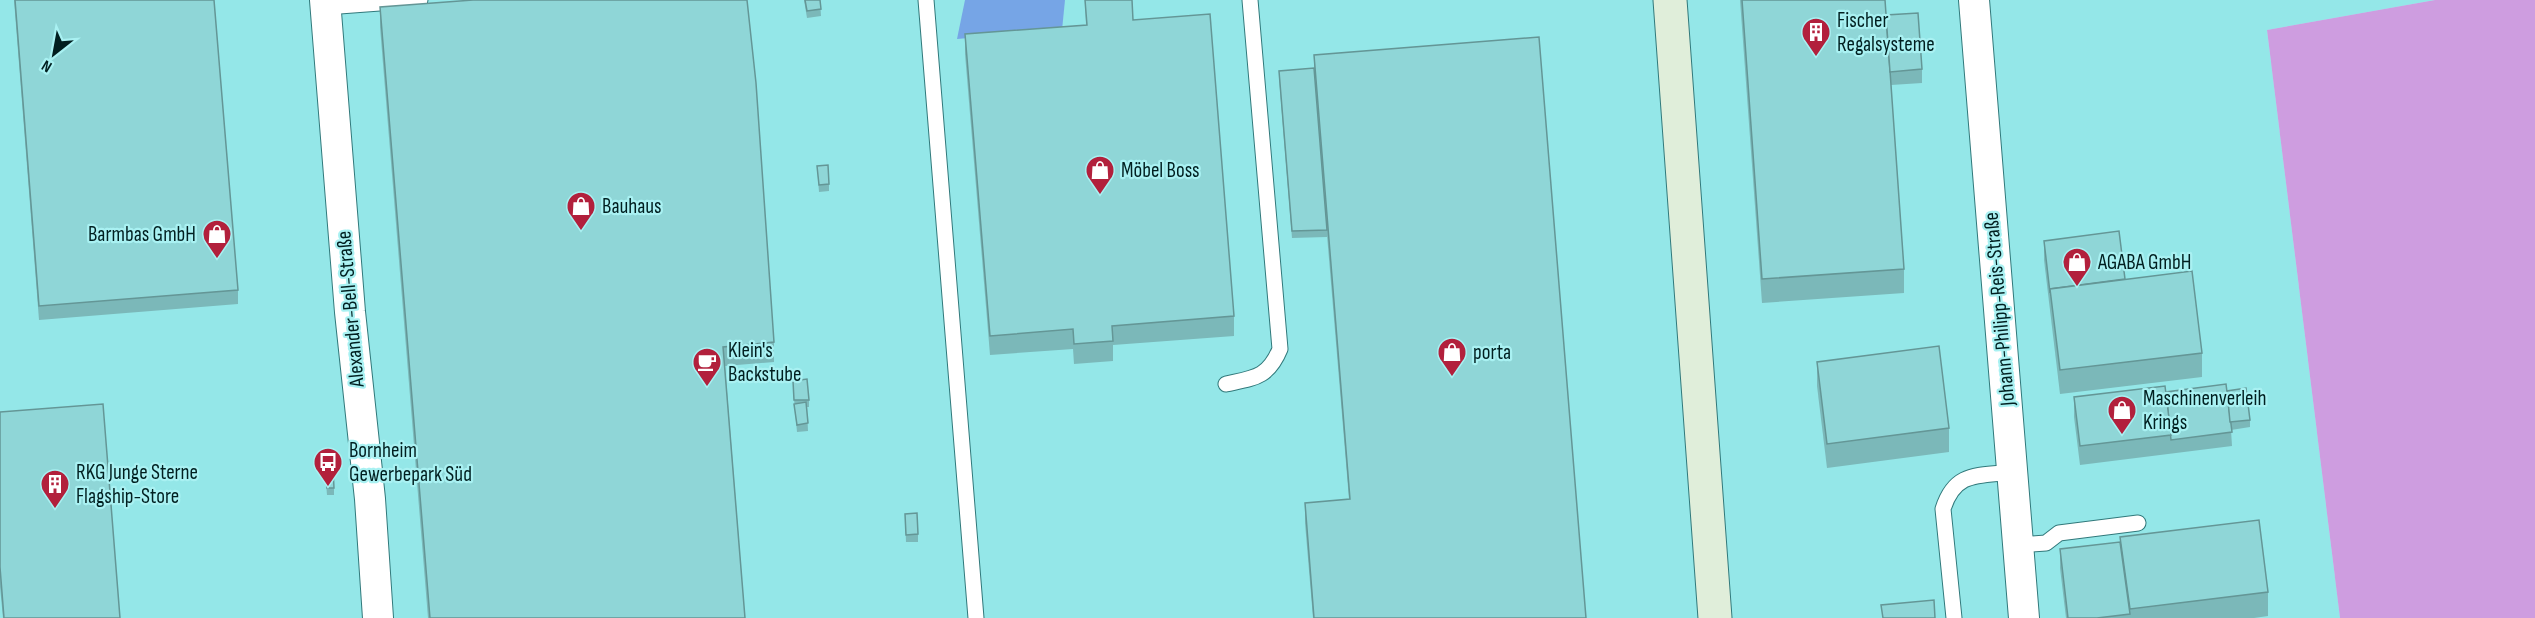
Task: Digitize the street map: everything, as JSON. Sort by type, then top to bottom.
[{"type":"main road","points":[[1670,0],[1715,618]]},
{"type":"street","name":"Johann-Philipp-Reis-Straße","points":[[1974,0],[2024,618]]},
{"type":"street","name":"Alexander-Bell-Straße","points":[[326,4],[352,336],[370,499],[378,618]]},
{"type":"lane","points":[[326,4],[420,0]]},
{"type":"lane","points":[[926,0],[976,618]]},
{"type":"lane","points":[[1226,384],[1256,377],[1265,372],[1273,366],[1280,349],[1250,0]]},
{"type":"lane","points":[[1954,618],[1943,508],[1947,496],[1954,484],[1968,477],[2012,472]]},
{"type":"lane","points":[[2018,545],[2046,543],[2059,533],[2138,524]]},
{"type":"shaded area","points":[[0,0],[2435,0],[2267,30],[2340,618],[0,618]]},
{"type":"shaded area","points":[[965,0],[1065,0],[1062,30],[957,39]]},
{"type":"shaded area","points":[[2435,0],[2535,0],[2535,618],[2340,618],[2267,30]]},
{"type":"building","points":[[15,0],[214,0],[238,290],[39,306]]},
{"type":"building","name":"Bauhaus","points":[[473,0],[747,0],[756,83],[774,342],[723,347],[745,618],[430,618],[380,7]]},
{"type":"building","points":[[805,0],[820,0],[821,9],[807,11]]},
{"type":"building","name":"Möbel Boss","points":[[1085,0],[1132,0],[1133,20],[1210,14],[1234,316],[1112,326],[1113,341],[1074,344],[1073,329],[990,336],[965,34],[1087,25]]},
{"type":"building","points":[[1742,0],[1885,0],[1904,269],[1762,279]]},
{"type":"building","points":[[1918,13],[1922,69],[1890,72],[1886,15]]},
{"type":"building","name":"porta","points":[[1539,37],[1586,618],[1314,618],[1305,503],[1350,499],[1314,55]]},
{"type":"building","points":[[1314,68],[1327,230],[1292,231],[1279,71]]},
{"type":"building","points":[[828,165],[829,184],[819,185],[817,166]]},
{"type":"building","points":[[2119,231],[2125,279],[2050,289],[2050,293],[2044,241]]},
{"type":"building","points":[[2192,271],[2202,353],[2060,370],[2050,289]]},
{"type":"building","points":[[1939,346],[1949,428],[1827,444],[1817,362]]},
{"type":"building","points":[[807,379],[809,400],[794,400],[793,381]]},
{"type":"building","points":[[2226,384],[2232,432],[2171,440],[2166,392]]},
{"type":"building","points":[[2165,386],[2171,435],[2080,446],[2074,397]]},
{"type":"building","points":[[2246,388],[2250,420],[2230,422],[2227,391]]},
{"type":"building","points":[[806,402],[808,423],[797,425],[794,404]]},
{"type":"building","name":"RKG Junge Sterne Flagship-Store","points":[[103,404],[120,618],[4,618],[0,567],[0,412]]},
{"type":"building","points":[[333,469],[334,488],[327,488],[325,470]]},
{"type":"building","points":[[917,513],[918,534],[906,535],[905,514]]},
{"type":"building","points":[[2259,520],[2268,592],[2130,609],[2120,537]]},
{"type":"building","points":[[2120,542],[2130,614],[2097,618],[2068,618],[2060,549]]},
{"type":"building","points":[[1934,600],[1935,618],[1883,618],[1881,605]]},
{"type":"place","name":"Fischer Regalsysteme","points":[[1816,58]]},
{"type":"place","name":"Möbel Boss","points":[[1100,196]]},
{"type":"place","name":"Bauhaus","points":[[581,232]]},
{"type":"place","name":"Barmbas GmbH","points":[[217,260]]},
{"type":"place","name":"AGABA GmbH","points":[[2077,288]]},
{"type":"place","name":"porta","points":[[1452,378]]},
{"type":"place","name":"Klein's Backstube","points":[[707,388]]},
{"type":"place","name":"Maschinenverleih Krings","points":[[2122,436]]},
{"type":"place","name":"Bornheim Gewerbepark Süd","points":[[328,488]]},
{"type":"place","name":"RKG Junge Sterne Flagship-Store","points":[[55,510]]}]
